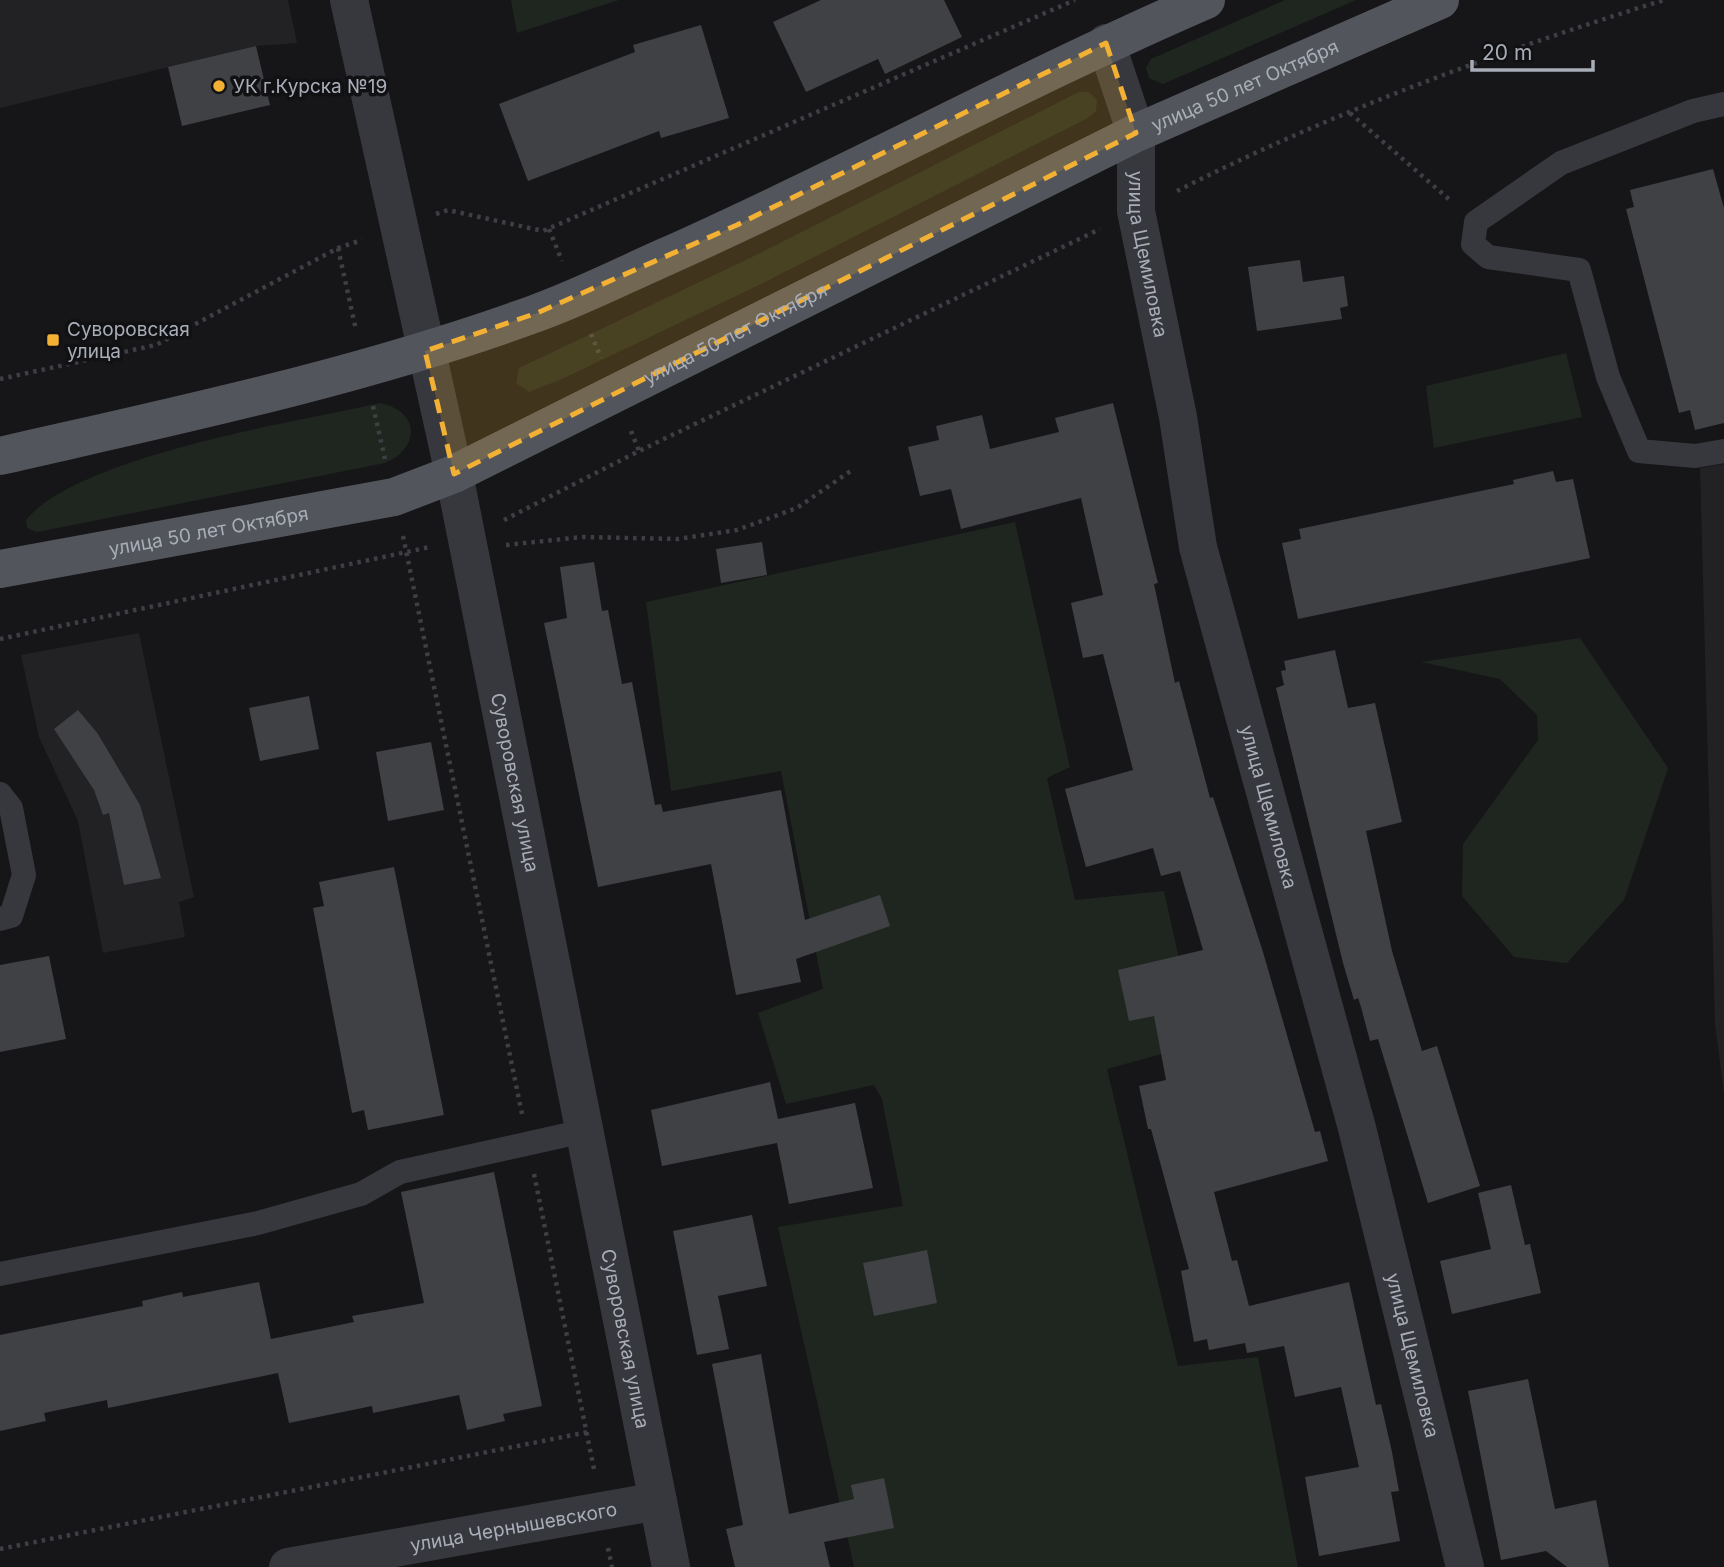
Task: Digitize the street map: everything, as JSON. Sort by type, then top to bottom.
[{"type":"main road","points":[[8,458],[263,395],[425,351],[537,313],[737,225],[1106,43],[1206,0]]},
{"type":"main road","name":"улица 50 лет Октября","points":[[18,566],[394,497],[454,474],[1136,133],[1440,0]]},
{"type":"main road","points":[[0,544],[18,566]]},
{"type":"street","name":"Суворовская улица","points":[[349,0],[454,474],[671,1567]]},
{"type":"street","name":"улица Щемиловка","points":[[1106,43],[1136,133],[1136,211],[1178,416],[1198,547],[1357,1128],[1455,1515],[1465,1567]]},
{"type":"street","name":"улица Чернышевского","points":[[288,1567],[658,1501]]},
{"type":"lane","points":[[1724,104],[1693,111],[1561,163],[1476,222],[1474,244],[1488,257],[1579,270],[1608,377],[1639,451],[1695,456],[1724,451]]},
{"type":"lane","points":[[0,794],[11,807],[24,875],[11,916],[0,919]]},
{"type":"lane","points":[[0,1274],[258,1223],[361,1194],[400,1172],[584,1131]]},
{"type":"path","points":[[0,379],[156,345],[338,248],[448,210],[543,231],[549,229],[1075,0]]},
{"type":"path","points":[[466,543],[639,451],[1213,172],[1349,112],[1530,42],[1664,0]]},
{"type":"path","points":[[1349,112],[1476,222]]},
{"type":"path","points":[[549,229],[639,451]]},
{"type":"path","points":[[338,248],[407,553],[588,1432],[612,1567]]},
{"type":"path","points":[[0,639],[407,553],[466,543],[583,537],[678,539],[737,530],[797,508],[852,470]]},
{"type":"path","points":[[0,1549],[588,1432]]},
{"type":"highlighted area","points":[[1106,43],[1136,133],[454,474],[425,351],[537,313],[737,225]]},
{"type":"shaded area","points":[[0,0],[288,0],[297,43],[256,46],[0,108]]},
{"type":"shaded area","points":[[511,0],[619,0],[517,33]]},
{"type":"shaded area","points":[[1285,0],[1356,0],[1163,84],[1149,78],[1146,68],[1151,59]]},
{"type":"shaded area","points":[[1079,92],[1089,92],[1097,100],[1096,111],[1088,118],[761,284],[562,379],[529,392],[516,383],[519,368],[752,257]]},
{"type":"shaded area","points":[[1566,353],[1582,417],[1434,448],[1426,386]]},
{"type":"shaded area","points":[[380,403],[403,414],[411,430],[410,440],[405,448],[385,463],[37,532],[27,528],[26,520],[53,497],[91,477],[139,460],[245,431]]},
{"type":"shaded area","points":[[1724,464],[1724,1094],[1715,1024],[1700,468]]},
{"type":"shaded area","points":[[1015,522],[1070,767],[1047,778],[1075,900],[1164,891],[1198,1044],[1107,1069],[1178,1366],[1258,1357],[1298,1567],[854,1567],[778,1227],[903,1206],[882,1099],[874,1085],[786,1104],[758,1013],[823,989],[781,771],[671,791],[646,602]]},
{"type":"shaded area","points":[[139,633],[194,897],[179,902],[185,937],[103,953],[78,821],[39,737],[21,655]]},
{"type":"shaded area","points":[[1580,638],[1668,768],[1624,900],[1567,963],[1514,957],[1462,896],[1463,844],[1538,740],[1537,715],[1500,679],[1421,662]]},
{"type":"building","points":[[821,0],[944,0],[962,37],[885,74],[878,59],[806,92],[773,22]]},
{"type":"building","points":[[701,25],[729,118],[661,138],[659,131],[528,181],[499,104],[635,52],[633,45]]},
{"type":"building","name":"УК г.Курска №19","points":[[256,46],[270,105],[182,126],[168,67]]},
{"type":"building","points":[[1713,169],[1724,208],[1724,423],[1695,430],[1690,410],[1679,413],[1626,209],[1634,207],[1630,190]]},
{"type":"building","points":[[1300,260],[1303,282],[1344,276],[1348,306],[1340,308],[1342,319],[1257,331],[1248,267]]},
{"type":"building","points":[[1113,403],[1158,583],[1154,584],[1175,683],[1179,681],[1210,798],[1213,797],[1263,952],[1315,1132],[1320,1131],[1328,1161],[1214,1192],[1232,1261],[1237,1260],[1249,1306],[1349,1282],[1376,1405],[1381,1404],[1392,1452],[1399,1491],[1391,1492],[1400,1541],[1319,1556],[1305,1477],[1359,1467],[1341,1387],[1295,1397],[1284,1346],[1247,1353],[1245,1343],[1209,1350],[1207,1339],[1194,1342],[1181,1271],[1189,1269],[1151,1129],[1148,1129],[1139,1086],[1166,1080],[1154,1016],[1129,1021],[1118,970],[1203,950],[1180,871],[1161,876],[1153,848],[1086,867],[1065,789],[1133,770],[1103,654],[1083,658],[1071,603],[1103,595],[1081,498],[961,529],[951,489],[920,496],[908,447],[939,440],[936,426],[982,415],[990,449],[1059,432],[1055,418]]},
{"type":"building","points":[[1553,471],[1556,482],[1573,479],[1590,558],[1298,619],[1282,543],[1301,539],[1299,529],[1514,484],[1513,480]]},
{"type":"building","points":[[762,542],[767,575],[721,583],[716,549]]},
{"type":"building","points":[[594,562],[602,611],[608,610],[622,684],[632,682],[655,805],[661,804],[663,812],[781,790],[805,920],[880,895],[890,926],[796,959],[801,982],[736,995],[711,864],[598,887],[544,623],[567,618],[560,567]]},
{"type":"building","points":[[1335,650],[1348,708],[1375,703],[1402,822],[1366,831],[1392,951],[1422,1051],[1437,1046],[1480,1186],[1428,1203],[1378,1039],[1370,1041],[1358,998],[1354,1000],[1343,963],[1276,688],[1284,685],[1281,671],[1286,670],[1284,661]]},
{"type":"building","points":[[309,696],[319,749],[260,761],[249,708]]},
{"type":"building","points":[[78,710],[98,734],[140,805],[161,878],[124,885],[109,813],[103,815],[94,790],[54,729]]},
{"type":"building","points":[[431,742],[444,810],[388,821],[376,752]]},
{"type":"building","points":[[394,867],[444,1115],[368,1130],[364,1110],[352,1113],[313,908],[324,906],[319,882]]},
{"type":"building","points":[[49,956],[66,1039],[0,1052],[0,965]]},
{"type":"building","points":[[770,1082],[778,1119],[855,1103],[873,1188],[789,1204],[777,1143],[662,1166],[651,1110]]},
{"type":"building","points":[[494,1172],[542,1406],[503,1414],[505,1421],[467,1430],[459,1395],[373,1413],[372,1406],[289,1423],[278,1373],[108,1408],[107,1400],[44,1413],[46,1421],[0,1431],[0,1335],[143,1306],[142,1301],[182,1292],[183,1297],[259,1282],[271,1339],[354,1322],[352,1316],[424,1303],[401,1192]]},
{"type":"building","points":[[1511,1185],[1525,1245],[1530,1244],[1541,1293],[1452,1314],[1440,1261],[1491,1249],[1478,1193]]},
{"type":"building","points":[[752,1215],[767,1286],[718,1296],[729,1349],[697,1355],[673,1231]]},
{"type":"building","points":[[927,1250],[937,1303],[874,1316],[863,1263]]},
{"type":"building","points":[[761,1354],[789,1514],[854,1499],[851,1485],[884,1478],[894,1528],[824,1542],[830,1567],[735,1567],[726,1529],[743,1525],[712,1364]]},
{"type":"building","points":[[1528,1379],[1555,1509],[1596,1500],[1609,1567],[1567,1567],[1546,1551],[1501,1560],[1468,1391]]},
{"type":"place","name":"УК г.Курска №19","points":[[219,86]]},
{"type":"place","name":"Суворовская улица","points":[[53,340]]}]
